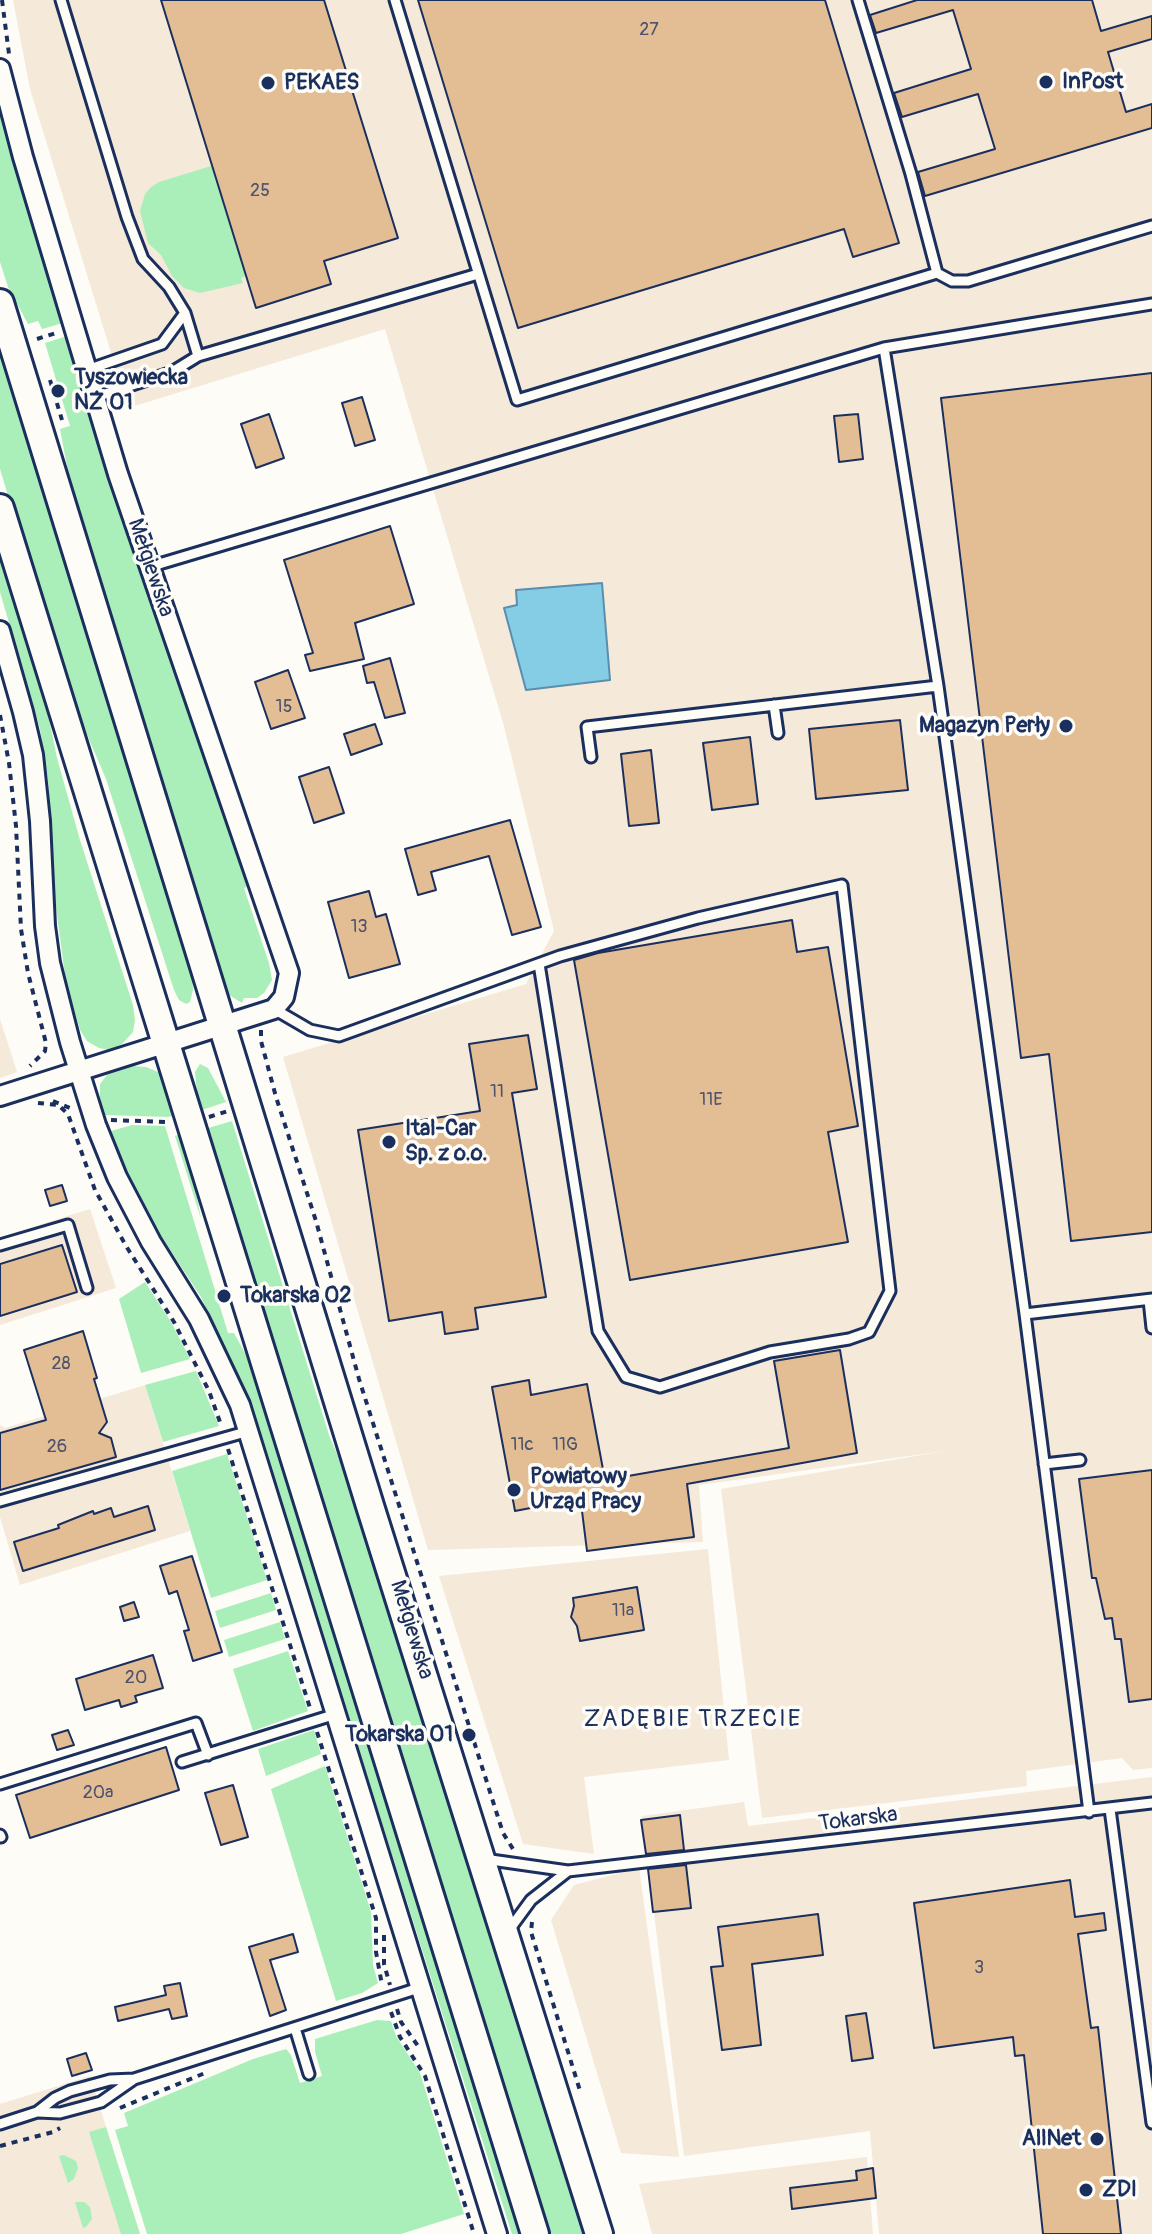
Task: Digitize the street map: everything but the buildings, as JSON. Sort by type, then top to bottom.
[{"type":"main road","name":"Mełgiewska","points":[[0,303],[371,1509],[599,2234]]},
{"type":"main road","points":[[0,508],[535,2234]]},
{"type":"street","name":"Mełgiewska","points":[[0,69],[23,157],[149,567],[289,973],[284,997],[274,1009]]},
{"type":"street","points":[[0,631],[33,755],[50,963],[79,1072],[96,1125],[123,1189],[151,1242],[209,1336],[231,1382],[235,1435],[323,1718],[422,1987],[498,2234]]},
{"type":"street","points":[[0,1096],[274,1009]]},
{"type":"lane","points":[[61,0],[143,259],[169,287],[185,313],[198,356]]},
{"type":"lane","points":[[395,0],[517,400],[937,273],[952,281],[968,281],[1152,226]]},
{"type":"lane","points":[[858,0],[911,174],[937,273]]},
{"type":"lane","points":[[96,397],[172,372],[198,356],[478,274]]},
{"type":"lane","points":[[149,567],[884,348],[1152,304]]},
{"type":"lane","points":[[87,370],[162,344],[185,313]]},
{"type":"lane","points":[[884,348],[938,686],[1025,1314],[1089,1812]]},
{"type":"lane","points":[[591,757],[587,727],[938,686]]},
{"type":"lane","points":[[774,705],[778,733]]},
{"type":"lane","points":[[274,1009],[291,1022],[310,1030],[339,1036],[539,964],[698,918],[842,885],[890,1291],[869,1332],[849,1339],[770,1352],[660,1387],[626,1377],[598,1331],[539,964]]},
{"type":"lane","points":[[0,1245],[68,1225],[87,1288]]},
{"type":"lane","points":[[1025,1314],[1151,1299],[1152,1328]]},
{"type":"lane","points":[[0,1501],[235,1435]]},
{"type":"lane","points":[[1044,1464],[1080,1460]]},
{"type":"lane","points":[[182,1762],[323,1718]]},
{"type":"lane","points":[[0,1784],[196,1723],[208,1755]]},
{"type":"lane","name":"Tokarska","points":[[482,1859],[568,1871],[1152,1803]]},
{"type":"lane","points":[[1110,1809],[1148,2057],[1152,2123]]},
{"type":"lane","points":[[506,1934],[531,1900],[568,1871]]},
{"type":"lane","points":[[0,2124],[37,2112],[70,2091],[110,2080],[134,2079],[422,1987]]},
{"type":"lane","points":[[295,2028],[309,2074]]},
{"type":"lane","points":[[37,2112],[60,2113],[101,2102],[134,2079]]},
{"type":"path","points":[[37,339],[65,330]]},
{"type":"path","points":[[3,705],[16,762],[23,827],[27,929],[52,1048],[50,1056]]},
{"type":"path","points":[[0,715],[16,826],[21,929],[28,973],[46,1043],[41,1058],[25,1070],[42,1101],[58,1101],[71,1109],[91,1159]]},
{"type":"path","points":[[33,1086],[32,1100],[40,1105],[58,1105],[68,1114],[95,1190],[174,1322],[235,1435]]},
{"type":"path","points":[[276,1097],[316,1221],[342,1322],[417,1568],[503,1833],[510,1847],[519,1854],[519,1866]]},
{"type":"path","points":[[109,1200],[192,1341]]},
{"type":"path","points":[[203,1363],[235,1435],[323,1718],[376,1918],[377,1964],[401,2022],[422,2055]]},
{"type":"path","points":[[531,1900],[540,1909],[532,1921],[531,1932],[581,2094]]},
{"type":"path","points":[[390,1997],[392,2017],[400,2037],[425,2076],[476,2234]]},
{"type":"path","points":[[386,2014],[392,2017]]},
{"type":"path","points":[[426,2064],[476,2234]]},
{"type":"path","points":[[113,2110],[216,2068]]},
{"type":"path","points":[[0,2146],[62,2127]]},
{"type":"shaded area","points":[[13,0],[1152,0],[1152,1768],[1133,1770],[1122,1758],[1026,1771],[1027,1786],[762,1818],[721,1489],[945,1451],[699,1485],[703,1542],[428,1550],[283,1057],[526,984],[554,931],[504,726],[385,329],[128,408],[30,89]]},
{"type":"shaded area","points":[[0,1019],[17,1072],[0,1078]]},
{"type":"shaded area","points":[[90,1209],[116,1288],[0,1325],[0,1237]]},
{"type":"shaded area","points":[[145,1385],[190,1531],[20,1585],[0,1517],[0,1425],[5,1428]]},
{"type":"shaded area","points":[[708,1549],[729,1760],[584,1777],[594,1854],[523,1844],[439,1576]]},
{"type":"shaded area","points":[[1152,1777],[1152,2234],[879,2234],[870,2131],[684,2156],[642,1816],[744,1802],[748,1826]]},
{"type":"shaded area","points":[[639,1868],[679,2157],[621,2153],[551,1920],[574,1885]]},
{"type":"shaded area","points":[[90,2076],[140,2234],[0,2234],[0,2104]]},
{"type":"shaded area","points":[[867,2157],[873,2234],[652,2234],[639,2184]]},
{"type":"green space","points":[[0,112],[63,323],[42,329],[38,321],[28,324],[8,287],[0,262]]},
{"type":"green space","points":[[211,166],[246,276],[241,278],[243,283],[200,293],[184,288],[172,276],[161,255],[148,243],[140,211],[145,194],[151,187]]},
{"type":"green space","points":[[67,336],[142,574],[250,886],[244,888],[272,980],[264,993],[257,998],[244,998],[242,1003],[225,989],[77,519],[60,429],[70,426],[45,343]]},
{"type":"green space","points":[[0,344],[192,970],[193,990],[190,1002],[186,1004],[179,1000],[174,990],[106,779],[63,678],[0,469]]},
{"type":"green space","points":[[0,553],[45,700],[57,758],[80,840],[133,1005],[133,1032],[122,1044],[110,1050],[87,1041],[80,1030],[66,983],[55,900],[48,780],[40,729],[0,592]]},
{"type":"green space","points":[[200,1064],[208,1068],[226,1102],[199,1111],[195,1072]]},
{"type":"green space","points":[[133,1066],[158,1072],[165,1081],[176,1115],[104,1115],[100,1084],[107,1075]]},
{"type":"green space","points":[[232,1121],[329,1435],[361,1511],[588,2234],[549,2234],[205,1129]]},
{"type":"green space","points":[[132,1125],[165,1126],[228,1333],[234,1333],[259,1379],[524,2234],[512,2234],[248,1399],[201,1297],[159,1233],[117,1152],[111,1131]]},
{"type":"green space","points":[[183,1134],[190,1160],[201,1219],[175,1136]]},
{"type":"green space","points":[[145,1282],[190,1359],[141,1373],[119,1299]]},
{"type":"green space","points":[[196,1371],[219,1426],[163,1442],[145,1385]]},
{"type":"green space","points":[[227,1454],[267,1580],[211,1598],[172,1471]]},
{"type":"green space","points":[[271,1593],[276,1610],[220,1628],[215,1611]]},
{"type":"green space","points":[[280,1622],[285,1639],[229,1657],[224,1640]]},
{"type":"green space","points":[[288,1651],[308,1711],[253,1731],[233,1669]]},
{"type":"green space","points":[[314,1730],[321,1754],[266,1776],[258,1749]]},
{"type":"green space","points":[[325,1766],[371,1912],[373,1965],[378,1983],[362,1993],[336,2001],[271,1789]]},
{"type":"green space","points":[[377,2020],[391,2021],[396,2036],[420,2073],[464,2214],[401,2234],[147,2234],[115,2130],[128,2126],[124,2113],[253,2059],[286,2049],[300,2083],[322,2076],[315,2052],[315,2039]]},
{"type":"green space","points":[[106,2127],[140,2234],[121,2234],[89,2132]]},
{"type":"green space","points":[[59,2156],[76,2161],[78,2168],[74,2179],[68,2183]]},
{"type":"green space","points":[[75,2202],[84,2202],[90,2207],[92,2219],[86,2227],[83,2228]]},
{"type":"water","points":[[602,583],[610,680],[526,690],[504,608],[517,605],[516,590]]},
{"type":"place","name":"InPost","points":[[1046,82]]},
{"type":"place","name":"PEKAES","points":[[268,83]]},
{"type":"place","name":"Tyszowiecka NŻ 01","points":[[58,391]]},
{"type":"place","name":"Magazyn Perły","points":[[1066,726]]},
{"type":"place","name":"Ital-Car Sp. z o.o.","points":[[389,1142]]},
{"type":"place","name":"Tokarska 02","points":[[224,1296]]},
{"type":"place","name":"Powiatowy Urząd Pracy","points":[[514,1490]]},
{"type":"place","name":"Tokarska 01","points":[[469,1735]]},
{"type":"place","name":"AllNet","points":[[1097,2139]]},
{"type":"place","name":"ZDI","points":[[1086,2190]]},
{"type":"district","name":"ZADĘBIE TRZECIE","points":[[693,1720]]}]
